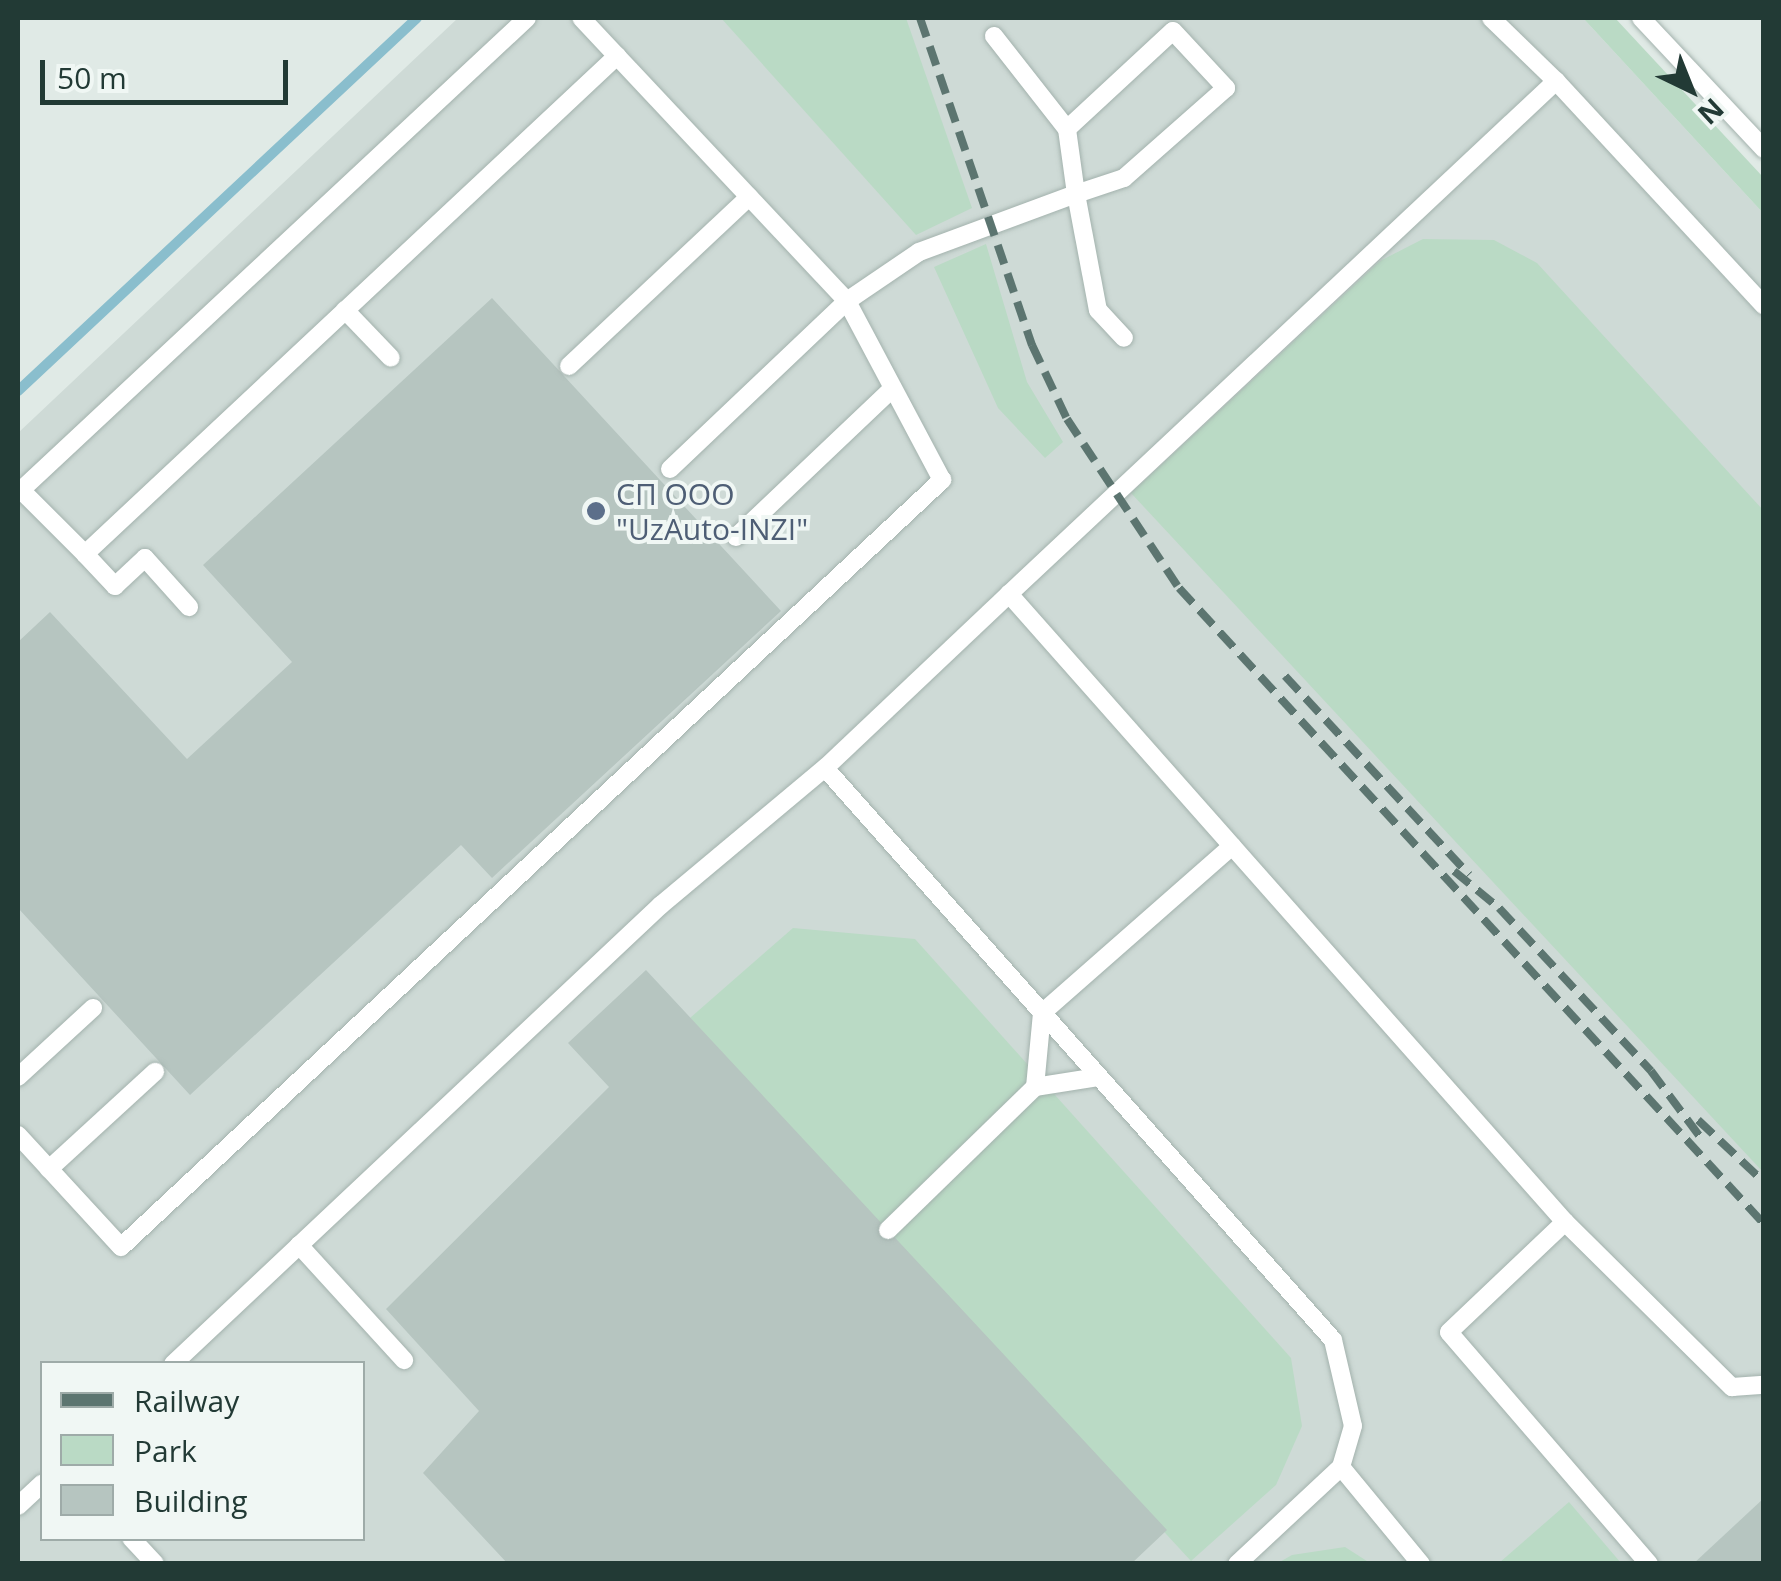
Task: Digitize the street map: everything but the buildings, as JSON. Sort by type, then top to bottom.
[{"type":"lane","points":[[190,607],[146,558],[115,586],[19,492],[527,18]]},
{"type":"lane","points":[[18,1135],[121,1246],[942,480],[847,301],[581,18]]},
{"type":"lane","points":[[1491,18],[1556,81],[1764,306]]},
{"type":"lane","points":[[1641,18],[1764,149]]},
{"type":"lane","points":[[670,469],[847,301],[918,252],[1124,178],[1226,88],[1173,31],[1067,129]]},
{"type":"lane","points":[[994,36],[1067,129],[1098,310],[1124,338]]},
{"type":"lane","points":[[85,554],[617,56]]},
{"type":"lane","points":[[175,1361],[661,906],[826,768],[1556,81]]},
{"type":"lane","points":[[569,366],[749,197]]},
{"type":"lane","points":[[345,310],[391,358]]},
{"type":"lane","points":[[736,537],[893,388]]},
{"type":"lane","points":[[1009,594],[1566,1222],[1732,1387],[1764,1385]]},
{"type":"lane","points":[[826,768],[1333,1340],[1353,1426],[1342,1467],[1237,1564]]},
{"type":"lane","points":[[1035,1087],[1042,1013],[1232,846]]},
{"type":"lane","points":[[18,1076],[93,1008]]},
{"type":"lane","points":[[49,1169],[155,1072]]},
{"type":"lane","points":[[888,1230],[1035,1087],[1098,1077]]},
{"type":"lane","points":[[1566,1222],[1449,1332],[1648,1564]]},
{"type":"lane","points":[[299,1245],[404,1360]]},
{"type":"lane","points":[[1342,1467],[1421,1564]]},
{"type":"lane","points":[[18,1506],[40,1486]]},
{"type":"lane","points":[[134,1541],[154,1564]]},
{"type":"shaded area","points":[[458,18],[1583,18],[1763,213],[1763,1563],[18,1564],[18,433]]},
{"type":"green space","points":[[721,18],[906,18],[972,208],[916,235]]},
{"type":"green space","points":[[1583,18],[1615,18],[1763,177],[1763,213]]},
{"type":"green space","points":[[1423,239],[1494,240],[1537,263],[1763,510],[1763,1172],[1131,493],[1380,261]]},
{"type":"green space","points":[[986,244],[1027,382],[1063,442],[1045,458],[998,408],[934,267]]},
{"type":"green space","points":[[793,928],[915,939],[1291,1358],[1302,1426],[1276,1485],[1191,1561],[690,1018]]},
{"type":"green space","points":[[1569,1502],[1621,1563],[1499,1563]]},
{"type":"green space","points":[[1345,1547],[1370,1563],[1278,1563],[1292,1555]]},
{"type":"waterway","points":[[18,391],[417,18]]},
{"type":"railway","points":[[920,18],[1032,345],[1067,419],[1179,588],[1764,1224]]},
{"type":"railway","points":[[1285,676],[1469,875]]},
{"type":"railway","points":[[1454,871],[1499,908],[1651,1071],[1704,1142]]},
{"type":"railway","points":[[1698,1120],[1764,1182]]},
{"type":"place","name":"СП ООО \"UzAuto-INZI\"","points":[[596,511]]}]
